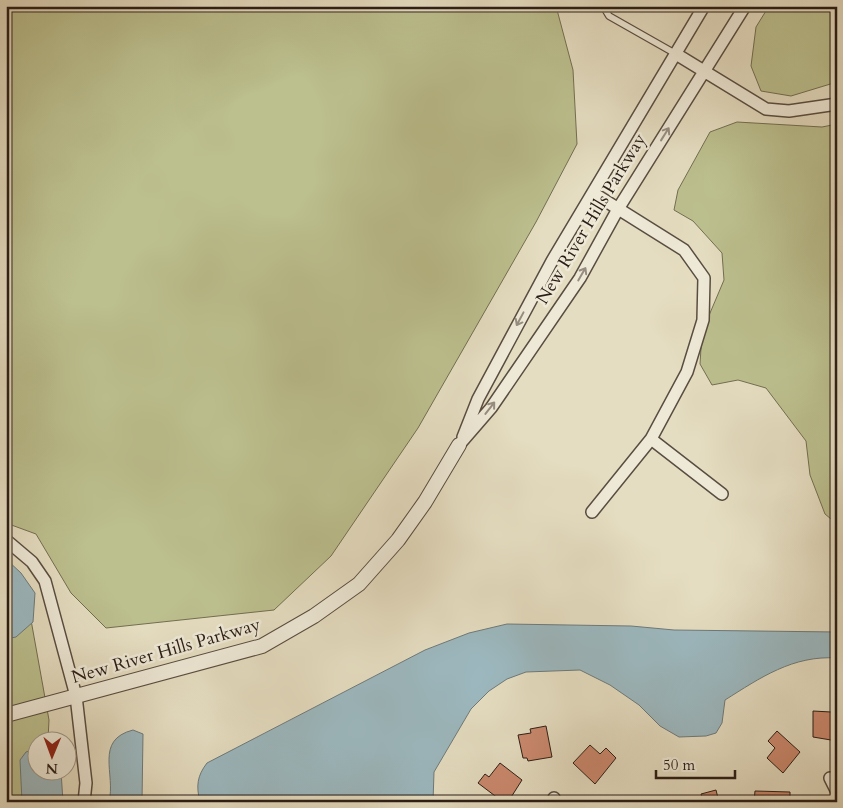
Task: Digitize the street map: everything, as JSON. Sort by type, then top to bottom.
[{"type":"street","name":"New River Hills Parkway","points":[[460,446],[478,399],[516,325],[704,6]]},
{"type":"street","name":"New River Hills Parkway","points":[[6,715],[262,646],[314,616],[359,584],[398,540],[425,502],[460,446],[491,408],[580,278],[618,209],[745,6]]},
{"type":"street","points":[[676,54],[704,73],[766,109],[789,111],[837,104]]},
{"type":"street","points":[[592,512],[651,439],[687,372],[703,320],[704,278],[684,250],[593,193]]},
{"type":"street","points":[[651,439],[722,494]]},
{"type":"street","points":[[6,540],[32,562],[45,581],[76,696],[86,783],[84,802]]},
{"type":"street","points":[[830,778],[837,792]]},
{"type":"lane","points":[[603,6],[609,16],[676,54]]},
{"type":"green space","points":[[6,6],[556,6],[573,70],[577,144],[536,222],[418,428],[331,556],[274,610],[106,628],[71,593],[36,534],[6,523]]},
{"type":"green space","points":[[769,6],[837,6],[837,82],[791,96],[761,91],[751,66],[756,27]]},
{"type":"green space","points":[[737,122],[822,127],[837,124],[837,524],[825,514],[810,475],[806,441],[766,388],[738,380],[712,385],[700,364],[702,332],[724,280],[722,253],[693,221],[674,210],[678,190],[710,132]]},
{"type":"green space","points":[[6,590],[31,620],[49,720],[48,730],[28,730],[28,780],[36,780],[31,802],[6,802]]},
{"type":"water","points":[[6,559],[21,573],[35,593],[33,622],[16,637],[6,639]]},
{"type":"water","points":[[507,624],[631,626],[674,630],[837,632],[837,658],[806,660],[791,664],[764,676],[725,700],[722,723],[716,733],[706,736],[679,737],[660,726],[639,705],[610,685],[580,670],[526,672],[507,679],[489,691],[471,709],[434,772],[433,802],[200,802],[198,781],[207,763],[425,650],[469,633]]},
{"type":"water","points":[[133,730],[143,734],[142,802],[109,802],[110,750],[114,742],[121,735]]},
{"type":"water","points":[[28,751],[28,780],[62,780],[63,802],[22,802],[20,760]]},
{"type":"building","points":[[837,706],[837,741],[813,737],[813,711],[831,712]]},
{"type":"building","points":[[546,726],[552,757],[528,761],[527,758],[523,758],[518,735],[531,733],[530,729]]},
{"type":"building","points":[[777,731],[800,752],[783,773],[767,758],[775,748],[768,741]]},
{"type":"building","points":[[590,745],[600,754],[606,748],[616,758],[595,784],[573,763]]},
{"type":"building","points":[[500,763],[522,780],[508,802],[503,802],[478,783],[485,774],[489,777]]},
{"type":"building","points":[[716,790],[719,802],[703,802],[701,794]]},
{"type":"building","points":[[755,791],[790,792],[790,801],[754,802]]}]
